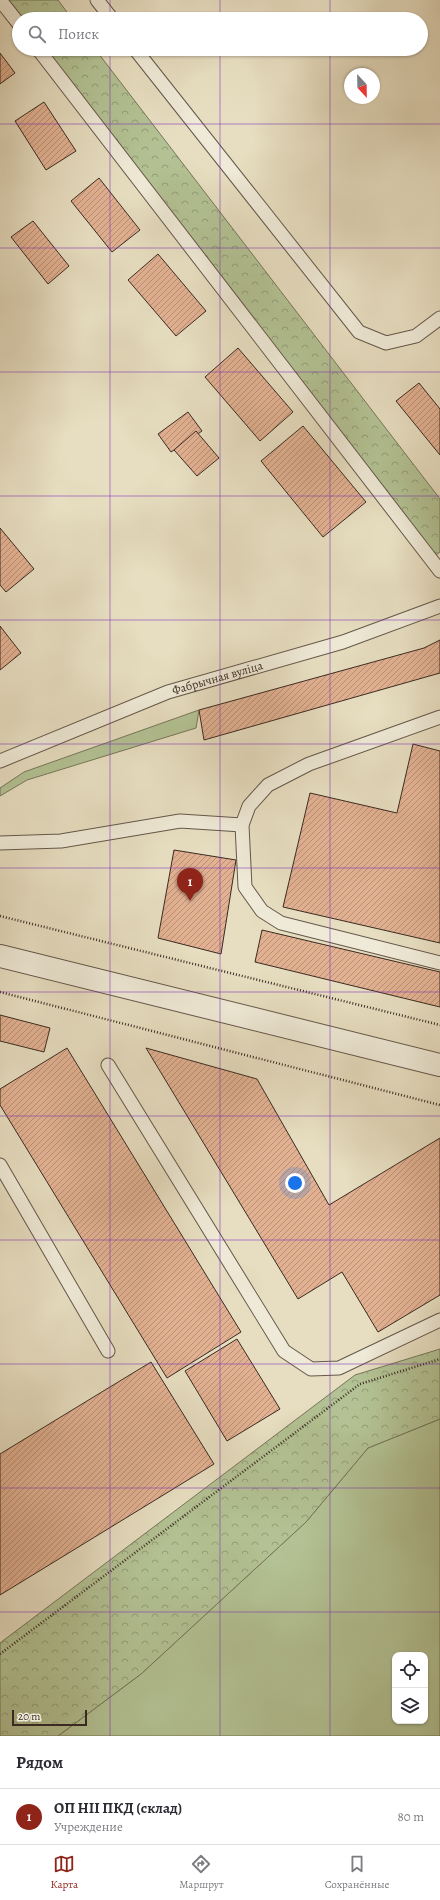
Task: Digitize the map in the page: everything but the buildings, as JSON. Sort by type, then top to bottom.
[{"type":"street","points":[[0,956],[440,1065]]},
{"type":"lane","points":[[0,0],[12,15]]},
{"type":"lane","points":[[97,0],[106,12]]},
{"type":"lane","points":[[43,56],[440,571]]},
{"type":"lane","points":[[141,56],[359,332],[386,344],[416,336],[440,318]]},
{"type":"lane","name":"Фабрычная вуліца","points":[[0,761],[168,692],[343,642],[440,606]]},
{"type":"lane","points":[[440,717],[309,764],[268,785],[249,806],[242,825],[245,887],[262,911],[281,923],[440,962]]},
{"type":"lane","points":[[0,843],[60,840],[180,821],[242,825]]},
{"type":"lane","points":[[108,1065],[284,1352],[311,1369],[339,1368],[440,1320]]},
{"type":"lane","points":[[0,1165],[108,1351]]},
{"type":"path","points":[[0,916],[440,1026]]},
{"type":"path","points":[[0,992],[440,1105]]},
{"type":"path","points":[[0,1654],[360,1384],[440,1359]]},
{"type":"green space","points":[[0,0],[58,0],[67,12],[12,12]]},
{"type":"green space","points":[[43,56],[100,56],[440,499],[440,552],[430,559]]},
{"type":"green space","points":[[199,710],[196,728],[27,780],[0,796],[0,788],[24,772]]},
{"type":"green space","points":[[440,1349],[440,1419],[368,1448],[306,1522],[141,1674],[58,1736],[0,1736],[0,1643],[355,1375]]},
{"type":"green space","points":[[440,1419],[440,1736],[58,1736],[141,1674],[306,1522],[368,1448]]},
{"type":"place","name":"ОП НII ПКД (склад)","points":[[190,901]]}]
